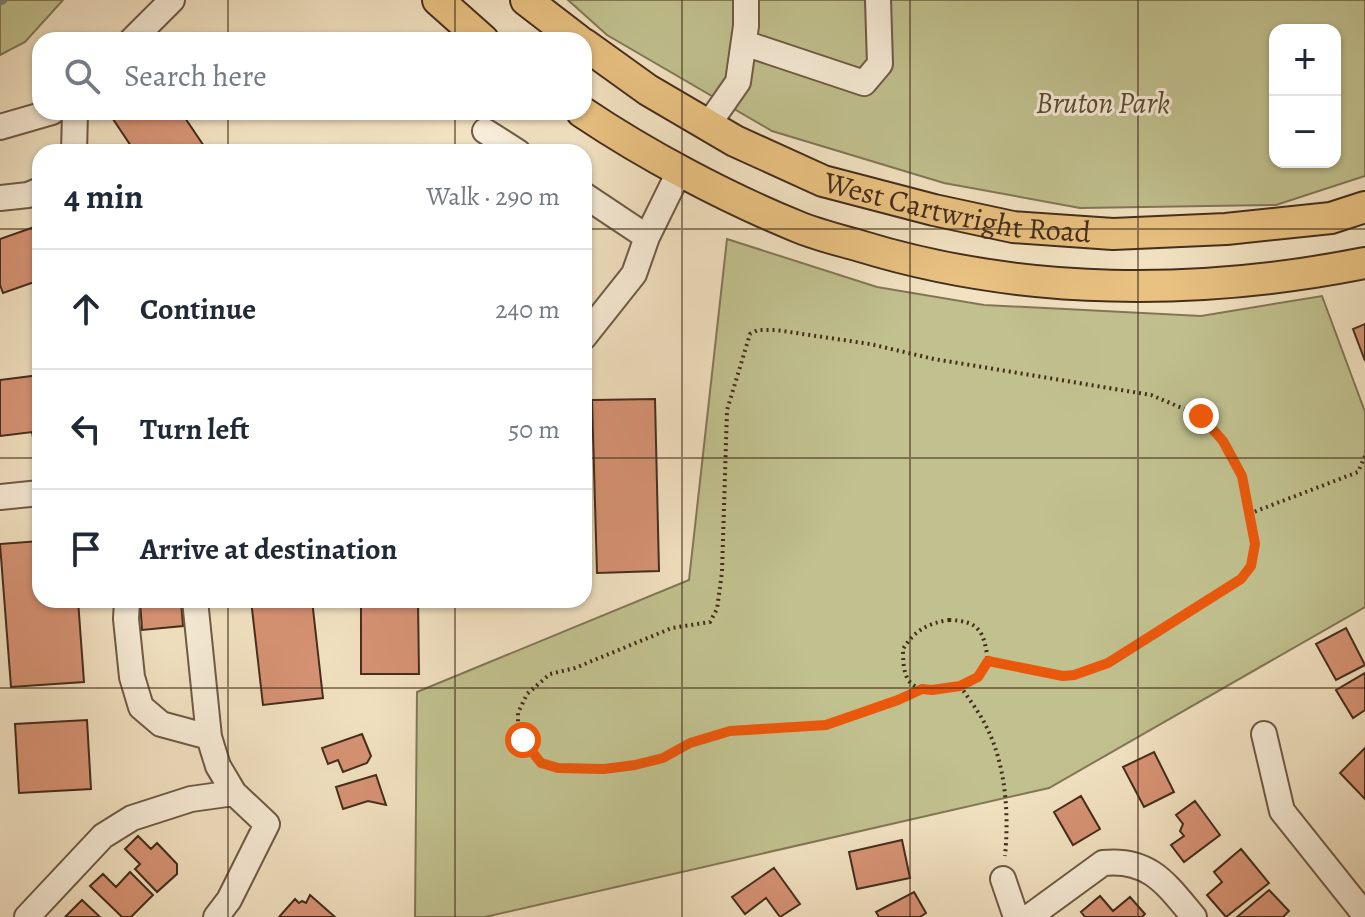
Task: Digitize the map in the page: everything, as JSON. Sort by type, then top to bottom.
[{"type":"main road","points":[[438,0],[474,32]]},
{"type":"main road","points":[[526,0],[567,32]]},
{"type":"main road","name":"West Cartwright Road","points":[[592,50],[648,90],[735,141],[823,181],[1013,227],[1113,234],[1226,229],[1331,218],[1365,207]]},
{"type":"main road","name":"West Cartwright Road","points":[[592,119],[680,170],[798,227],[907,261],[964,273],[1101,286],[1179,286],[1257,281],[1365,263]]},
{"type":"main road","points":[[680,170],[708,125]]},
{"type":"street","points":[[140,32],[172,0]]},
{"type":"street","points":[[708,125],[738,82],[746,0]]},
{"type":"street","points":[[744,43],[864,83],[880,64],[878,0]]},
{"type":"street","points":[[0,127],[32,118]]},
{"type":"street","points":[[74,144],[75,120]]},
{"type":"street","points":[[485,131],[505,144]]},
{"type":"street","points":[[592,327],[634,274],[647,237],[680,170]]},
{"type":"street","points":[[0,198],[32,193]]},
{"type":"street","points":[[592,200],[647,237]]},
{"type":"street","points":[[0,497],[32,494]]},
{"type":"street","points":[[127,608],[132,677],[141,707],[161,724],[209,737]]},
{"type":"street","points":[[196,608],[209,737],[218,766],[234,793],[267,824],[229,900],[216,917]]},
{"type":"street","points":[[1264,734],[1282,811],[1365,915]]},
{"type":"street","points":[[27,917],[103,836],[132,818],[191,799],[234,793]]},
{"type":"street","points":[[1029,917],[1103,863],[1117,862],[1131,863],[1151,871],[1194,917]]},
{"type":"street","points":[[1003,879],[1016,917]]},
{"type":"path","points":[[922,689],[826,725],[730,731],[690,743],[663,758],[604,769],[558,768],[541,763],[523,740],[518,725],[518,713],[527,694],[550,674],[575,668],[672,628],[710,622],[717,609],[722,572],[727,410],[750,334],[758,330],[870,344],[934,359],[1151,395],[1201,416],[1223,441],[1242,476],[1251,513],[1255,544],[1251,566],[1241,579],[1108,663],[1074,675],[1063,676],[988,661]]},
{"type":"path","points":[[1251,513],[1358,472],[1365,456]]},
{"type":"path","points":[[962,620],[982,633],[988,661],[978,677],[960,686],[922,689],[910,681],[903,664],[903,649],[919,630],[935,622],[962,620]]},
{"type":"path","points":[[960,686],[987,727],[996,752],[1007,810],[1003,879]]},
{"type":"green space","points":[[0,0],[63,0],[25,42],[0,55]]},
{"type":"green space","name":"Bruton Park","points":[[568,0],[1365,0],[1365,176],[1276,205],[1080,208],[944,183],[772,131],[607,35]]},
{"type":"green space","points":[[727,239],[877,287],[984,305],[1201,316],[1322,296],[1365,412],[1365,607],[1049,788],[485,917],[415,917],[417,692],[689,580]]},
{"type":"building","points":[[114,120],[186,120],[203,144],[130,144]]},
{"type":"building","points":[[32,228],[32,283],[3,293],[0,285],[0,239]]},
{"type":"building","points":[[1365,324],[1365,361],[1353,329]]},
{"type":"building","points":[[32,376],[32,432],[0,436],[0,380]]},
{"type":"building","points":[[655,399],[659,571],[597,573],[592,400]]},
{"type":"building","points":[[32,542],[32,608],[79,608],[84,682],[11,687],[0,544]]},
{"type":"building","points":[[141,608],[182,608],[183,626],[142,630]]},
{"type":"building","points":[[252,608],[313,608],[323,698],[263,705]]},
{"type":"building","points":[[361,608],[418,608],[419,674],[361,674]]},
{"type":"building","points":[[1346,628],[1365,665],[1336,680],[1316,644]]},
{"type":"building","points":[[1365,673],[1365,710],[1353,718],[1336,690]]},
{"type":"building","points":[[87,720],[91,789],[19,793],[15,724]]},
{"type":"building","points":[[362,734],[371,756],[367,763],[343,772],[338,760],[328,764],[322,748]]},
{"type":"building","points":[[1365,748],[1365,799],[1340,773]]},
{"type":"building","points":[[1154,752],[1174,792],[1144,807],[1123,767]]},
{"type":"building","points":[[376,775],[386,805],[368,801],[343,809],[336,787]]},
{"type":"building","points":[[1081,796],[1100,829],[1073,845],[1054,812]]},
{"type":"building","points":[[1195,801],[1220,835],[1184,862],[1171,845],[1184,836],[1180,831],[1183,824],[1176,815]]},
{"type":"building","points":[[138,836],[151,849],[157,843],[177,864],[177,874],[157,892],[135,869],[140,864],[125,849]]},
{"type":"building","points":[[902,840],[910,878],[857,889],[849,852]]},
{"type":"building","points":[[1241,849],[1269,883],[1226,917],[1207,895],[1222,882],[1214,872]]},
{"type":"building","points":[[774,868],[800,904],[780,917],[766,898],[745,914],[732,897]]},
{"type":"building","points":[[130,872],[153,895],[131,917],[122,917],[90,886],[103,874],[116,887]]},
{"type":"building","points":[[1269,890],[1289,911],[1283,917],[1237,917]]},
{"type":"building","points":[[914,892],[926,913],[920,917],[879,917],[876,912]]},
{"type":"building","points":[[310,895],[335,917],[279,917],[295,899],[306,903]]},
{"type":"building","points":[[1100,896],[1113,911],[1130,897],[1145,914],[1142,917],[1085,917],[1081,912]]},
{"type":"building","points":[[82,900],[100,917],[65,917]]},
{"type":"waterway","points":[[0,2],[4,0]]},
{"type":"route","points":[[523,740],[541,763],[558,768],[604,769],[635,765],[663,758],[690,743],[730,731],[826,725],[922,689],[960,686],[978,677],[988,661],[1063,676],[1108,663],[1241,579],[1251,566],[1255,544],[1242,476],[1223,441],[1201,416]]}]
